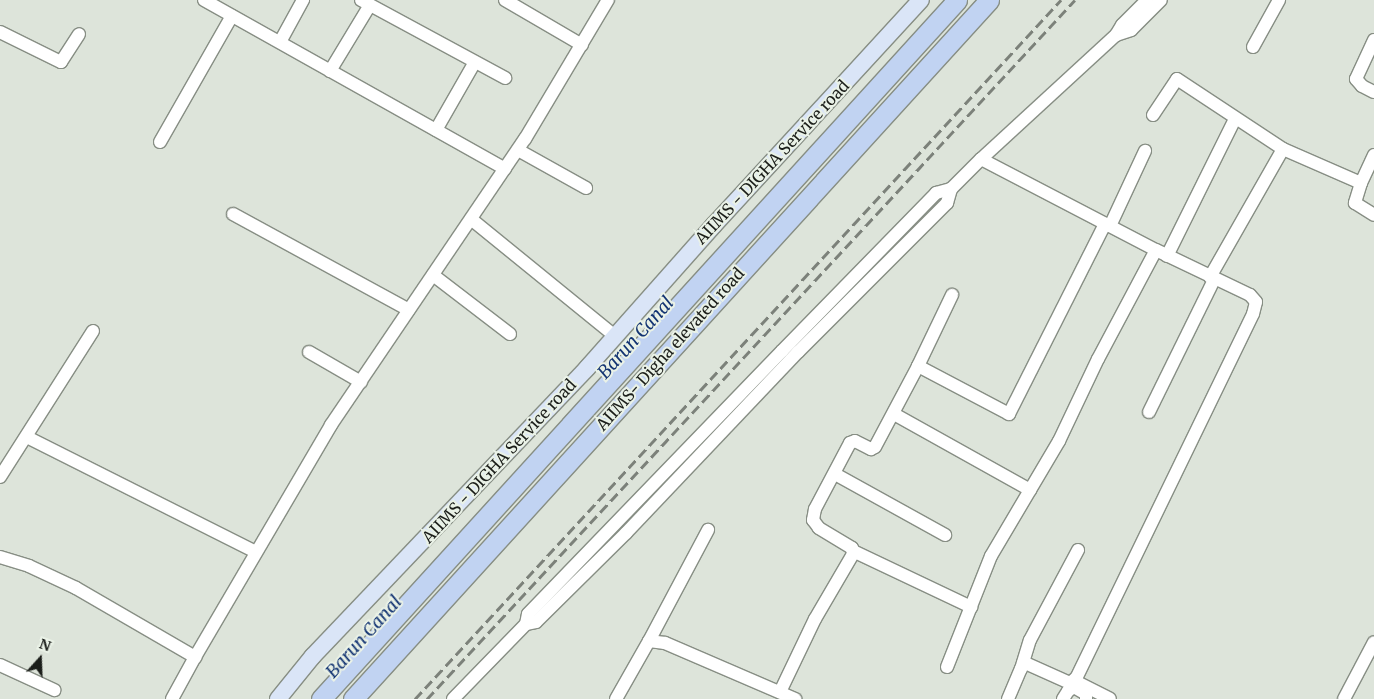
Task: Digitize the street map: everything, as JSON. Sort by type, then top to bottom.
[{"type":"highway","name":"AIIMS- Digha elevated road","points":[[321,699],[957,0]]},
{"type":"highway","name":"AIIMS- Digha elevated road","points":[[353,699],[989,0]]},
{"type":"main road","name":"AIIMS - DIGHA Service road","points":[[278,699],[313,656],[615,336],[921,0]]},
{"type":"street","points":[[204,0],[505,169]]},
{"type":"street","points":[[280,42],[303,0]]},
{"type":"street","points":[[505,0],[520,4],[582,45]]},
{"type":"street","points":[[172,699],[331,425],[518,150],[608,0]]},
{"type":"street","points":[[452,699],[526,624],[528,614],[936,193],[951,189],[1116,35],[1122,25],[1147,0]]},
{"type":"street","points":[[1116,35],[1131,30],[1161,0]]},
{"type":"street","points":[[1253,47],[1279,0]]},
{"type":"street","points":[[330,71],[365,2],[505,78]]},
{"type":"street","points":[[160,142],[232,16]]},
{"type":"street","points":[[0,32],[61,62],[79,34]]},
{"type":"street","points":[[1374,40],[1356,79],[1362,86],[1374,92]]},
{"type":"street","points":[[436,130],[475,62]]},
{"type":"street","points":[[1153,115],[1177,79],[1283,149],[1361,183]]},
{"type":"street","points":[[947,667],[990,556],[1059,441],[1098,359],[1161,253],[1235,119]]},
{"type":"street","points":[[1149,412],[1212,278],[1283,149]]},
{"type":"street","points":[[518,150],[586,188]]},
{"type":"street","points":[[918,366],[1008,414],[1145,151]]},
{"type":"street","points":[[1374,155],[1361,183],[1355,203],[1374,215]]},
{"type":"street","points":[[981,159],[1161,253],[1250,295],[1256,302],[1255,309],[1075,681]]},
{"type":"street","points":[[233,214],[409,310]]},
{"type":"street","points":[[471,219],[615,336]]},
{"type":"street","points":[[433,275],[510,334]]},
{"type":"street","points":[[952,295],[894,414],[873,448],[851,441],[815,509],[813,520],[820,528],[848,545],[853,551],[971,607]]},
{"type":"street","points":[[0,477],[93,331]]},
{"type":"street","points":[[309,352],[361,382]]},
{"type":"street","points":[[894,414],[1030,490]]},
{"type":"street","points":[[27,437],[256,552]]},
{"type":"street","points":[[835,474],[945,535]]},
{"type":"street","points":[[616,699],[708,530]]},
{"type":"street","points":[[1008,699],[1030,640],[1078,550]]},
{"type":"street","points":[[780,692],[815,620],[851,559],[853,551]]},
{"type":"street","points":[[0,557],[29,566],[76,588],[195,657]]},
{"type":"street","points":[[649,641],[665,643],[795,699]]},
{"type":"street","points":[[1344,699],[1374,642]]},
{"type":"street","points":[[1023,662],[1066,682],[1075,681],[1110,699]]},
{"type":"street","points":[[0,665],[54,690]]},
{"type":"street","points":[[1063,699],[1068,691],[1074,688],[1086,694],[1086,699]]},
{"type":"railway","points":[[415,699],[1061,0]]},
{"type":"railway","points":[[427,699],[1075,0]]},
{"type":"water label","name":"Barun Canal","points":[[636,338]]},
{"type":"water label","name":"Barun Canal","points":[[364,637]]}]
